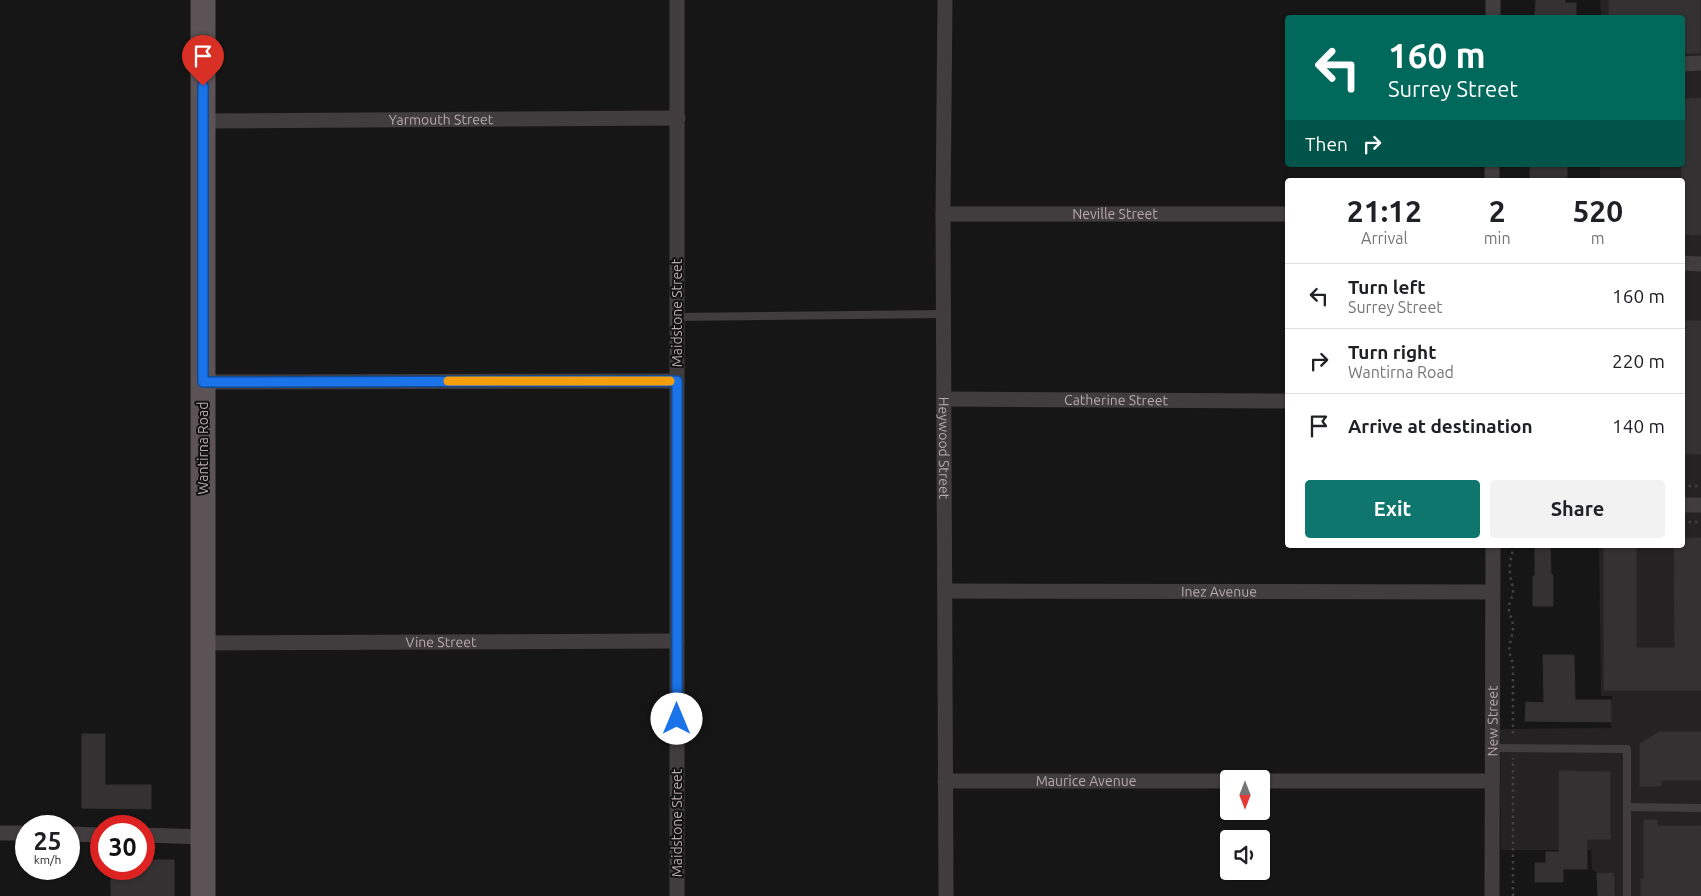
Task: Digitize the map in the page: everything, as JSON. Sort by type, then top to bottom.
[{"type":"main road","name":"Wantirna Road","points":[[203,0],[203,896]]},
{"type":"street","name":"Maidstone Street","points":[[676,0],[678,118],[677,896]]},
{"type":"street","name":"Heywood Street","points":[[945,0],[946,896]]},
{"type":"street","points":[[1493,0],[1493,15]]},
{"type":"street","points":[[1685,64],[1701,64]]},
{"type":"street","name":"Yarmouth Street","points":[[203,121],[678,118]]},
{"type":"street","name":"Neville Street","points":[[944,214],[1285,214]]},
{"type":"street","points":[[1685,263],[1701,264]]},
{"type":"street","points":[[203,382],[677,381]]},
{"type":"street","name":"Catherine Street","points":[[944,399],[1285,401]]},
{"type":"street","points":[[1685,505],[1701,505]]},
{"type":"street","name":"New Street","points":[[1492,896],[1493,548]]},
{"type":"street","name":"Inez Avenue","points":[[945,591],[1492,592]]},
{"type":"street","name":"Vine Street","points":[[203,643],[677,641]]},
{"type":"street","points":[[1270,781],[1492,780]]},
{"type":"street","name":"Maurice Avenue","points":[[945,782],[1220,781]]},
{"type":"street","points":[[0,833],[15,833]]},
{"type":"street","points":[[155,836],[203,837]]},
{"type":"lane","points":[[677,317],[944,314]]},
{"type":"lane","points":[[1492,748],[1627,749],[1628,896]]},
{"type":"lane","points":[[1627,807],[1701,808]]},
{"type":"path","points":[[1685,486],[1701,486]]},
{"type":"path","points":[[1685,522],[1701,522]]},
{"type":"path","points":[[1513,548],[1510,573],[1513,582],[1513,594],[1509,602],[1509,610],[1513,620],[1513,630],[1509,654],[1513,663],[1513,896]]},
{"type":"shaded area","points":[[1600,0],[1701,0],[1701,896],[1616,896],[1615,872],[1596,872],[1592,869],[1591,850],[1501,850],[1500,729],[1611,728],[1612,696],[1601,696],[1599,548],[1685,548],[1685,178],[1600,178],[1600,167],[1685,167],[1685,15],[1601,15]]},
{"type":"building","points":[[1536,0],[1565,0],[1565,3],[1576,3],[1576,15],[1535,15]]},
{"type":"building","points":[[1609,0],[1700,0],[1700,53],[1685,53],[1685,15],[1609,15]]},
{"type":"building","points":[[1701,98],[1701,235],[1685,234],[1685,178],[1682,178],[1682,167],[1685,167],[1685,99]]},
{"type":"building","points":[[1530,167],[1567,167],[1567,178],[1530,178]]},
{"type":"building","points":[[1685,321],[1701,321],[1701,454],[1685,454]]},
{"type":"building","points":[[1685,538],[1701,538],[1701,690],[1604,690],[1604,548],[1636,548],[1636,648],[1675,648],[1674,548],[1685,548]]},
{"type":"building","points":[[1535,548],[1550,548],[1551,575],[1553,575],[1553,606],[1533,606],[1533,576],[1535,576]]},
{"type":"building","points":[[1543,655],[1574,655],[1575,700],[1611,700],[1611,722],[1525,721],[1526,702],[1544,703]]},
{"type":"building","points":[[1659,732],[1701,732],[1701,780],[1661,780],[1661,786],[1640,786],[1640,744]]},
{"type":"building","points":[[82,734],[105,734],[105,785],[151,785],[151,809],[82,808]]},
{"type":"building","points":[[1559,771],[1610,772],[1610,839],[1587,839],[1587,869],[1563,869],[1563,882],[1535,882],[1535,863],[1546,863],[1546,852],[1559,852]]},
{"type":"building","points":[[1644,820],[1657,820],[1657,826],[1701,826],[1701,896],[1641,896],[1641,879],[1644,879]]},
{"type":"building","points":[[155,860],[174,860],[174,896],[111,896],[111,880],[155,880]]},
{"type":"building","points":[[1597,873],[1614,873],[1615,896],[1598,896]]},
{"type":"slow traffic","points":[[448,381],[670,381]]},
{"type":"route","points":[[203,86],[203,382],[677,381],[677,719]]}]
